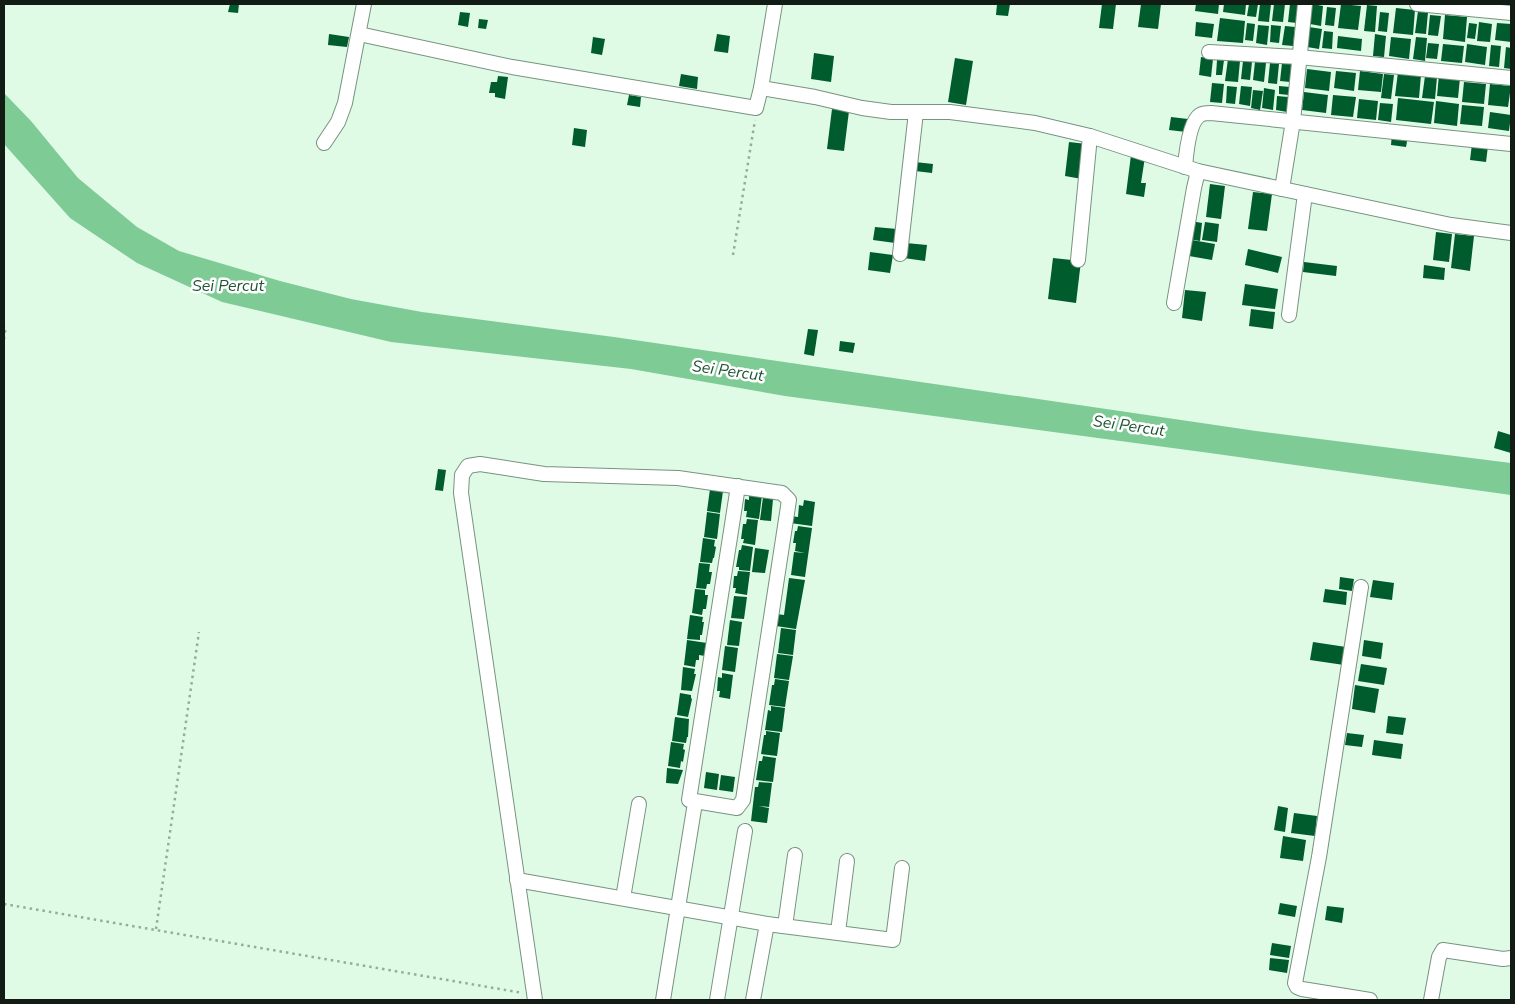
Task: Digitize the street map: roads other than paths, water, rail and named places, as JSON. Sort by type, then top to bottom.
[{"type":"street","points":[[324,143],[338,122],[345,103],[364,4]]},
{"type":"street","points":[[359,34],[512,67],[756,108],[775,4]]},
{"type":"street","points":[[1282,189],[1293,121],[1305,4]]},
{"type":"street","points":[[1417,4],[1511,13]]},
{"type":"street","points":[[1210,52],[1300,58],[1511,78]]},
{"type":"street","points":[[761,88],[890,112],[950,112],[1035,123],[1090,136],[1192,169],[1452,225],[1511,233]]},
{"type":"street","points":[[900,254],[916,112]]},
{"type":"street","points":[[1174,304],[1194,188],[1189,138],[1195,120],[1203,113],[1511,144]]},
{"type":"street","points":[[1078,260],[1090,136]]},
{"type":"street","points":[[1289,315],[1305,194]]},
{"type":"street","points":[[534,998],[461,494],[462,475],[468,466],[480,464],[544,474],[678,478],[738,486],[782,493],[788,500],[743,800],[737,808],[689,800],[738,486]]},
{"type":"street","points":[[1361,587],[1319,858],[1295,983],[1297,987],[1308,990],[1370,1000]]},
{"type":"street","points":[[623,898],[639,804]]},
{"type":"street","points":[[663,1000],[694,809]]},
{"type":"street","points":[[716,1000],[745,831]]},
{"type":"street","points":[[785,926],[795,855]]},
{"type":"street","points":[[838,932],[847,861]]},
{"type":"street","points":[[517,880],[767,924],[893,940],[902,868]]},
{"type":"street","points":[[753,1000],[767,924]]},
{"type":"street","points":[[1431,1000],[1439,957],[1443,950],[1503,959],[1511,958]]},
{"type":"water","name":"Sei Percut","points":[[4,93],[31,121],[78,178],[137,227],[179,251],[280,281],[351,299],[422,312],[614,337],[1256,431],[1511,463],[1511,495],[785,396],[631,369],[391,342],[222,302],[137,263],[70,218],[4,144]]}]
